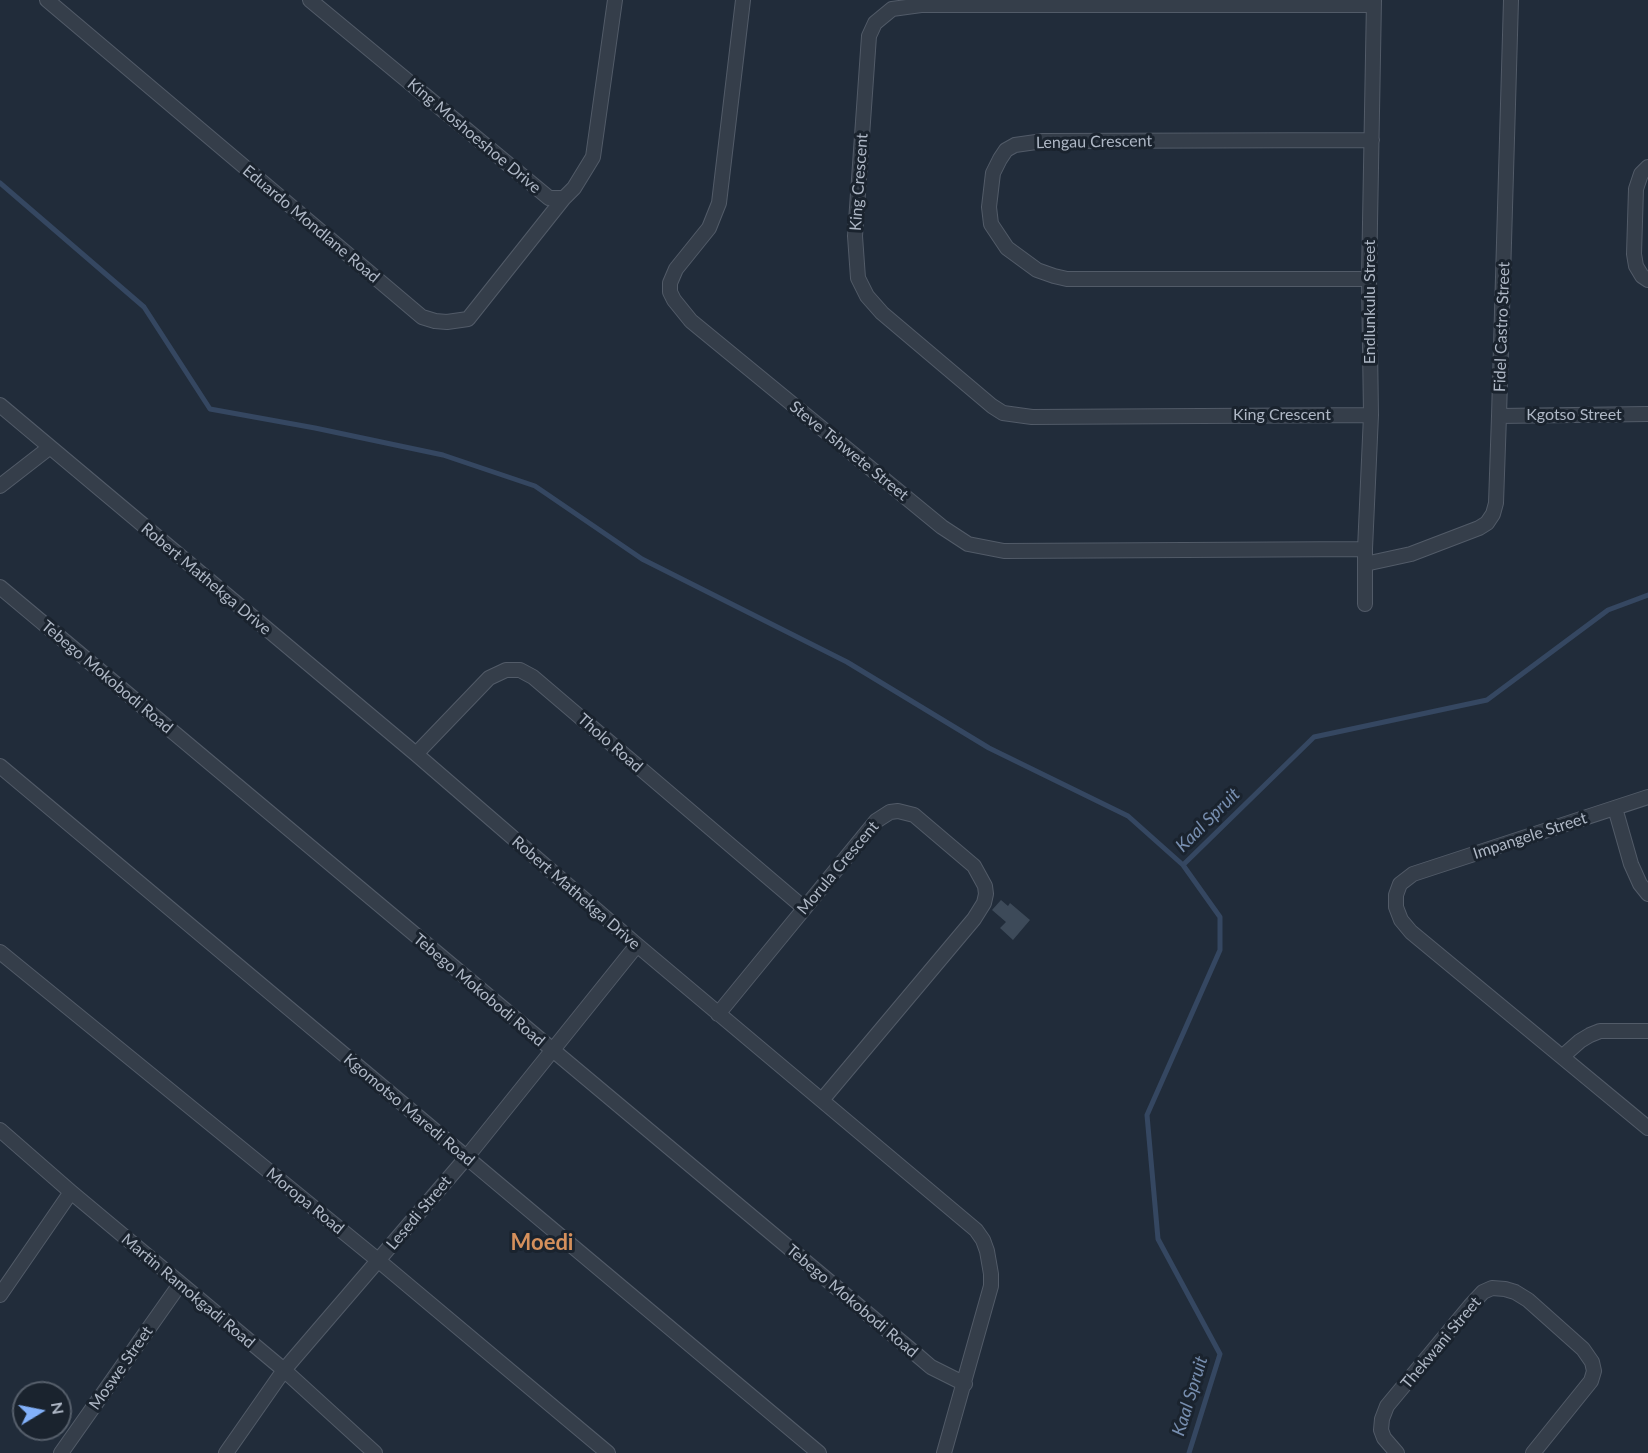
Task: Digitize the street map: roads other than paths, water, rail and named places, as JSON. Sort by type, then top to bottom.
[{"type":"street","name":"Eduardo Mondlane Road","points":[[47,0],[422,316],[435,321],[468,319],[564,198]]},
{"type":"street","name":"King Moshoeshoe Drive","points":[[310,0],[549,198],[564,198],[574,188],[593,157],[615,0]]},
{"type":"street","name":"Steve Tshwete Street","points":[[743,0],[719,203],[709,228],[676,269],[670,283],[670,292],[674,300],[692,321],[942,527],[968,544],[1004,551],[1365,557]]},
{"type":"street","name":"Fidel Castro Street","points":[[1365,557],[1411,554],[1479,528],[1487,523],[1496,503],[1511,0]]},
{"type":"street","name":"Endlunkulu Street","points":[[1365,604],[1371,415],[1369,279],[1374,3]]},
{"type":"street","name":"King Crescent","points":[[1371,415],[1032,417],[1003,413],[890,320],[867,297],[858,278],[855,236],[869,36],[874,23],[892,9],[921,5],[1374,3]]},
{"type":"street","name":"Lengau Crescent","points":[[1369,279],[1067,279],[1037,270],[1007,248],[991,224],[989,207],[993,172],[1006,150],[1015,145],[1043,141],[1372,140]]},
{"type":"street","points":[[1648,166],[1641,174],[1636,189],[1634,254],[1636,266],[1642,276],[1648,280]]},
{"type":"street","name":"Robert Mathekga Drive","points":[[0,405],[48,448],[416,754],[636,945],[968,1223],[983,1240],[990,1262],[991,1286],[944,1453]]},
{"type":"street","name":"Kgotso Street","points":[[1499,416],[1648,414]]},
{"type":"street","points":[[0,486],[48,448]]},
{"type":"street","name":"Tebego Mokobodi Road","points":[[0,587],[917,1355],[940,1372],[965,1384]]},
{"type":"street","name":"Tholo Road","points":[[416,754],[489,678],[506,670],[520,670],[533,677],[804,908]]},
{"type":"street","name":"Kgomotso Maredi Road","points":[[0,766],[819,1453]]},
{"type":"street","name":"Impangele Street","points":[[1563,1056],[1411,932],[1401,920],[1396,907],[1396,895],[1400,884],[1413,874],[1648,797]]},
{"type":"street","points":[[1615,808],[1631,864],[1648,894]]},
{"type":"street","name":"Morula Crescent","points":[[718,1014],[876,821],[890,812],[898,811],[914,815],[974,866],[981,876],[986,894],[984,903],[974,919],[822,1100]]},
{"type":"street","name":"Lesedi Street","points":[[226,1453],[284,1370],[466,1158],[636,945]]},
{"type":"street","name":"Moropa Road","points":[[0,952],[379,1261],[608,1453]]},
{"type":"street","points":[[1648,1031],[1600,1031],[1580,1041],[1563,1056],[1648,1128]]},
{"type":"street","name":"Martin Ramokgadi Road","points":[[0,1130],[284,1370],[375,1453]]},
{"type":"street","points":[[0,1295],[71,1192]]},
{"type":"street","name":"Moswe Street","points":[[61,1453],[180,1284]]},
{"type":"street","name":"Thekwani Street","points":[[1397,1453],[1384,1438],[1382,1430],[1382,1419],[1388,1407],[1483,1292],[1492,1288],[1505,1288],[1528,1300],[1584,1349],[1592,1362],[1594,1371],[1591,1381],[1533,1453]]},
{"type":"waterway","points":[[0,183],[144,307],[210,409],[443,455],[535,486],[642,559],[847,662],[989,748],[1128,816],[1183,865]]},
{"type":"waterway","name":"Kaal Spruit","points":[[1189,1453],[1220,1354],[1158,1239],[1147,1115],[1220,950],[1220,917],[1183,865],[1314,737],[1487,700],[1608,610],[1648,595]]},
{"type":"district","name":"Moedi","points":[[542,1243]]}]
